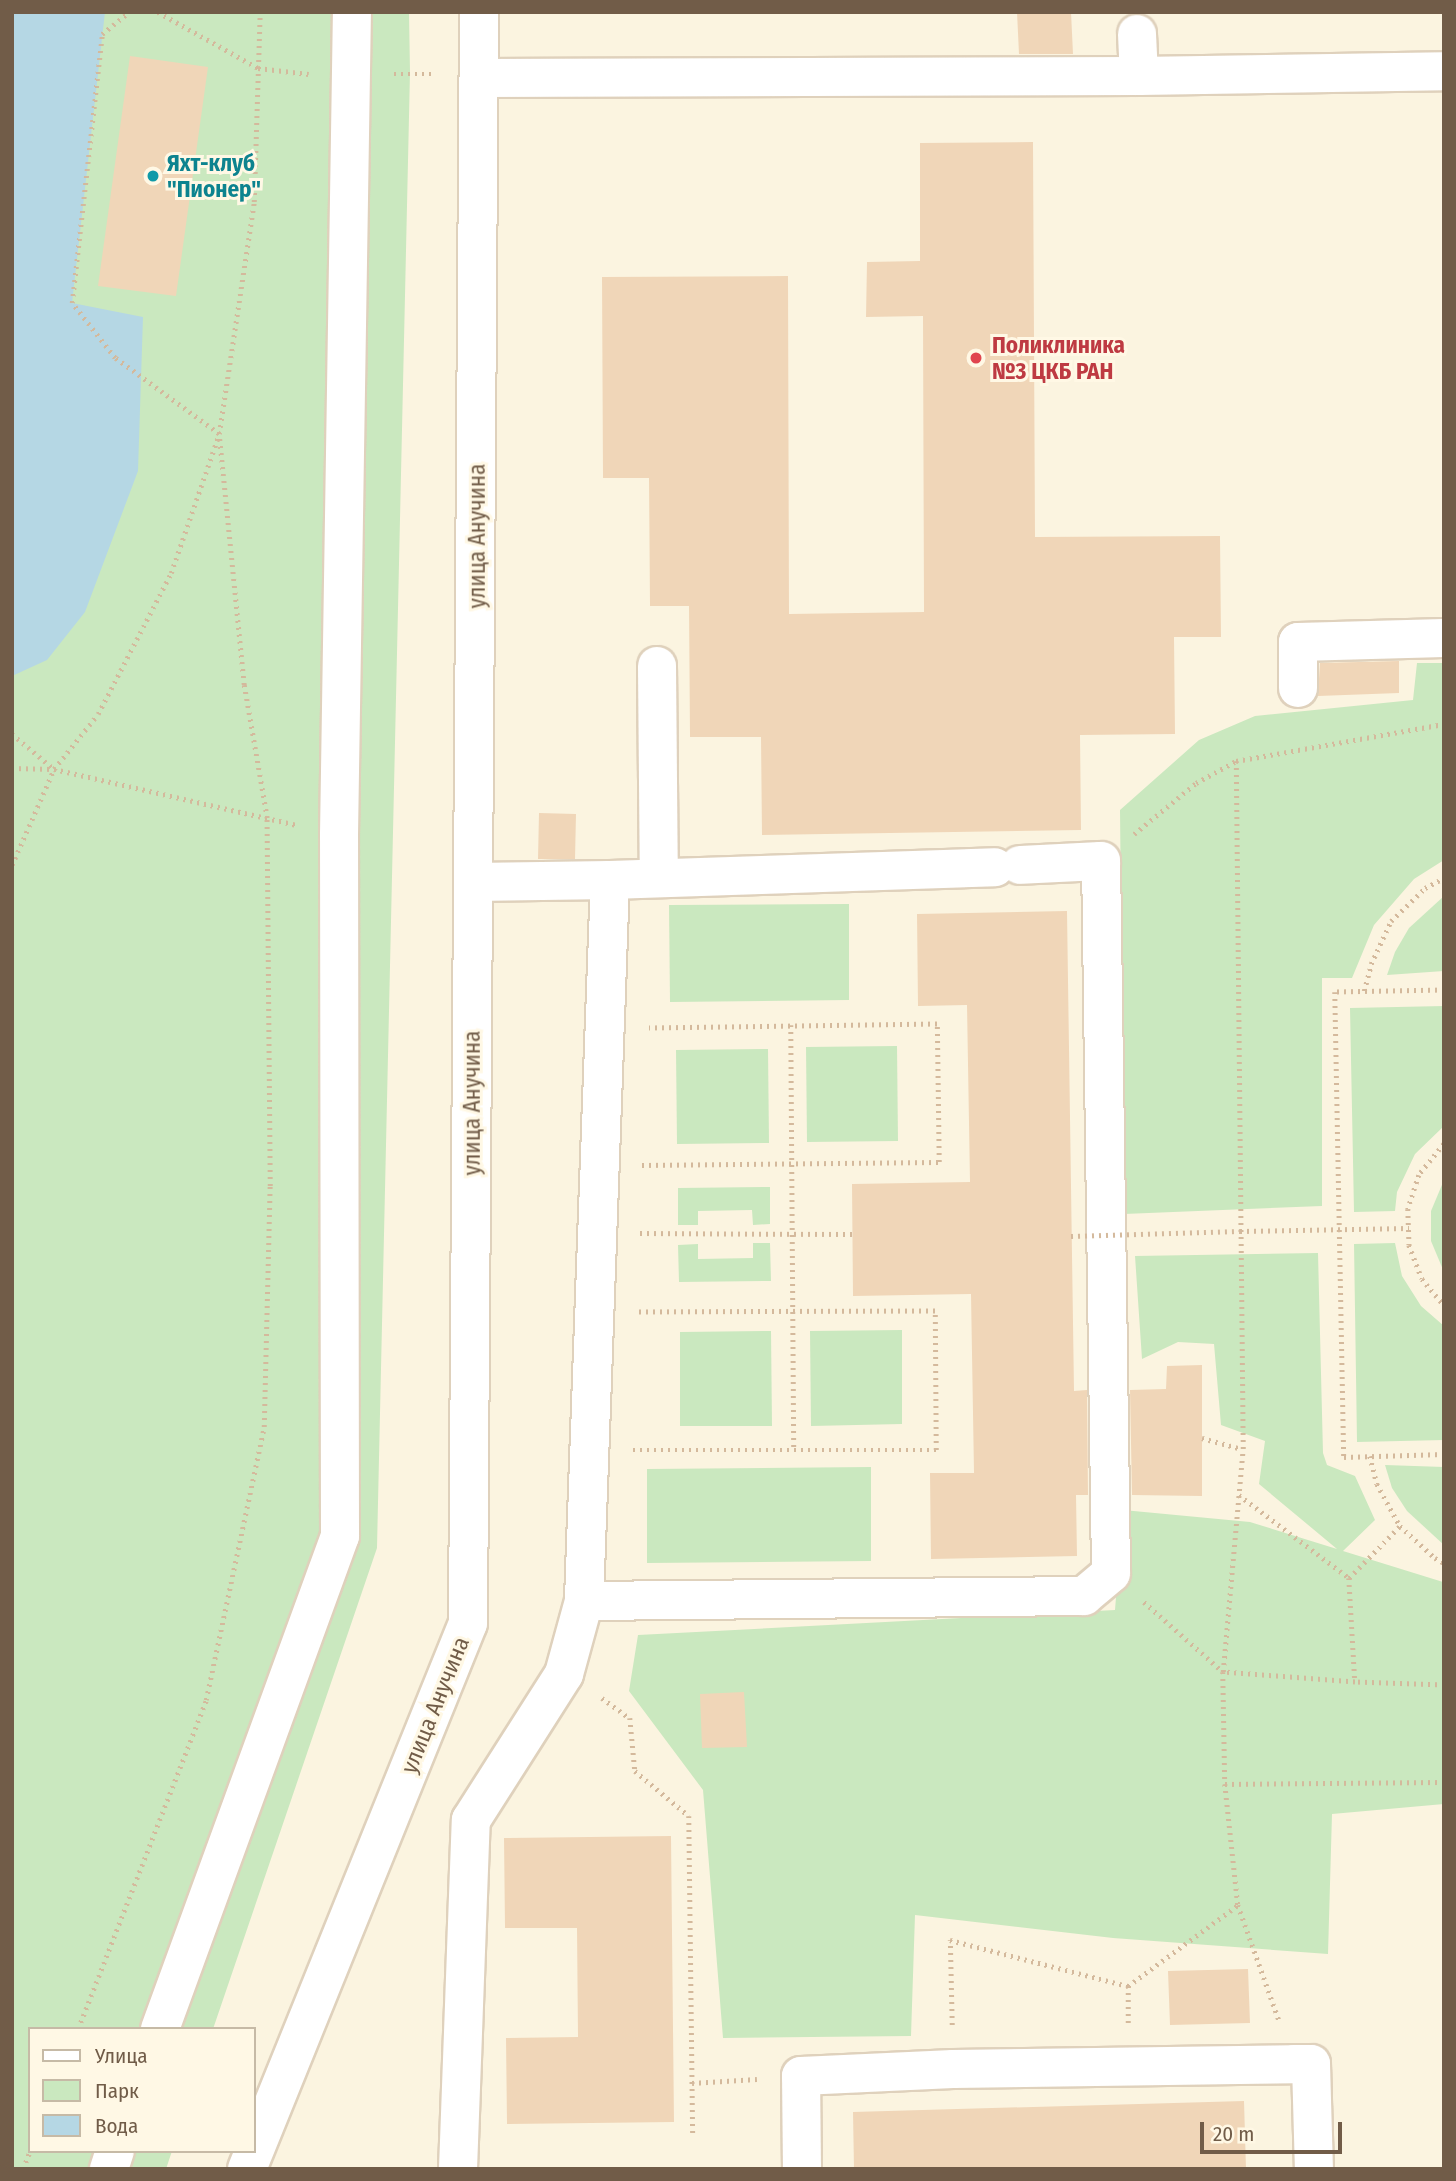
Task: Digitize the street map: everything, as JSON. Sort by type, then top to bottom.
[{"type":"street","points":[[161,2027],[340,1536],[339,835],[352,12]]},
{"type":"street","name":"улица Анучина","points":[[256,2147],[468,1623],[480,12]]},
{"type":"street","points":[[1137,34],[1139,76]]},
{"type":"street","points":[[480,78],[1139,76],[1444,71]]},
{"type":"street","points":[[1298,688],[1298,642],[1444,638]]},
{"type":"street","points":[[657,666],[659,878]]},
{"type":"street","points":[[474,882],[610,880],[1101,862],[1111,1573],[1084,1596],[584,1601]]},
{"type":"street","points":[[458,2169],[471,1820],[564,1671],[584,1601],[610,880]]},
{"type":"street","points":[[802,2169],[801,2076],[953,2068],[1311,2064],[1314,2169]]},
{"type":"path","points":[[79,2027],[206,1700],[264,1427],[270,1186],[267,818],[244,685],[219,434],[115,358],[72,303],[102,34],[129,12]]},
{"type":"path","points":[[158,12],[258,68],[352,79],[410,72],[480,78]]},
{"type":"path","points":[[12,865],[54,769],[97,714],[171,573],[219,434],[254,202],[260,12]]},
{"type":"path","points":[[1101,862],[1196,783],[1236,761],[1444,724]]},
{"type":"path","points":[[12,734],[54,769]]},
{"type":"path","points":[[1236,761],[1243,1449],[1223,1672],[1224,1784],[1238,1905],[1294,2064]]},
{"type":"path","points":[[12,768],[54,769],[339,835]]},
{"type":"path","points":[[1364,991],[1371,964],[1391,921],[1425,888],[1444,878]]},
{"type":"path","points":[[1444,990],[1335,992],[1344,1457],[1444,1454]]},
{"type":"path","points":[[600,1165],[939,1162],[937,1024],[605,1028]]},
{"type":"path","points":[[791,1025],[794,1450]]},
{"type":"path","points":[[1444,1144],[1419,1175],[1408,1209],[1409,1245],[1422,1279],[1444,1305]]},
{"type":"path","points":[[1071,1236],[1409,1228]]},
{"type":"path","points":[[597,1232],[853,1234]]},
{"type":"path","points":[[590,1451],[936,1450],[935,1311],[595,1312]]},
{"type":"path","points":[[1202,1438],[1243,1449]]},
{"type":"path","points":[[1370,1456],[1377,1484],[1400,1526],[1435,1559],[1444,1563]]},
{"type":"path","points":[[1238,1495],[1349,1578]]},
{"type":"path","points":[[1355,1682],[1349,1578],[1400,1526]]},
{"type":"path","points":[[1111,1573],[1223,1672],[1355,1682],[1444,1685]]},
{"type":"path","points":[[564,1671],[630,1718],[635,1770],[689,1816],[693,2136]]},
{"type":"path","points":[[1224,1784],[1444,1782]]},
{"type":"path","points":[[1128,1986],[1238,1905]]},
{"type":"path","points":[[953,2068],[950,1940],[1128,1986]]},
{"type":"path","points":[[1128,1986],[1128,2067]]},
{"type":"path","points":[[692,2083],[801,2076]]},
{"type":"green space","points":[[12,12],[409,12],[410,72],[377,1548],[214,2027],[28,2027],[28,2153],[171,2153],[166,2169],[12,2169]]},
{"type":"green space","points":[[1417,663],[1444,663],[1444,860],[1414,879],[1374,925],[1352,978],[1322,978],[1322,1206],[1124,1214],[1120,810],[1199,740],[1255,716],[1413,700]]},
{"type":"green space","points":[[1444,896],[1444,971],[1387,975],[1395,952],[1409,928]]},
{"type":"green space","points":[[849,904],[849,1000],[670,1002],[669,905]]},
{"type":"green space","points":[[1444,1006],[1444,1126],[1415,1154],[1397,1192],[1395,1211],[1354,1212],[1350,1008]]},
{"type":"green space","points":[[897,1046],[898,1141],[807,1142],[806,1047]]},
{"type":"green space","points":[[768,1049],[769,1143],[677,1144],[676,1050]]},
{"type":"green space","points":[[1444,1180],[1444,1272],[1431,1241],[1431,1211]]},
{"type":"green space","points":[[770,1187],[770,1224],[753,1225],[752,1210],[698,1211],[698,1225],[678,1225],[678,1188]]},
{"type":"green space","points":[[753,1243],[770,1243],[771,1281],[679,1282],[678,1245],[698,1244],[698,1259],[753,1258]]},
{"type":"green space","points":[[1395,1243],[1402,1276],[1421,1306],[1444,1326],[1444,1440],[1357,1442],[1354,1244]]},
{"type":"green space","points":[[1318,1253],[1323,1453],[1327,1465],[1355,1476],[1375,1520],[1343,1551],[1443,1582],[1444,1804],[1332,1814],[1328,1954],[1113,1938],[915,1915],[911,2036],[723,2038],[703,1790],[629,1691],[638,1635],[1115,1610],[1123,1510],[1250,1522],[1337,1549],[1259,1484],[1265,1441],[1221,1425],[1214,1344],[1178,1342],[1142,1359],[1135,1256]]},
{"type":"green space","points":[[902,1330],[902,1424],[811,1426],[810,1331]]},
{"type":"green space","points":[[771,1331],[772,1426],[680,1426],[680,1332]]},
{"type":"green space","points":[[1385,1465],[1444,1467],[1444,1545],[1407,1511],[1392,1488]]},
{"type":"green space","points":[[871,1467],[871,1561],[647,1563],[647,1469]]},
{"type":"water","points":[[12,12],[105,12],[72,303],[143,317],[138,471],[85,612],[47,660],[12,676]]},
{"type":"building","points":[[1017,12],[1071,12],[1073,54],[1019,54]]},
{"type":"building","name":"Яхт-клуб \"Пионер\"","points":[[130,56],[208,67],[176,296],[98,286]]},
{"type":"building","points":[[1033,142],[1035,537],[1220,536],[1221,637],[1174,637],[1175,734],[1080,735],[1081,830],[762,835],[761,737],[690,737],[689,606],[650,606],[649,478],[603,478],[602,277],[788,276],[789,614],[924,612],[923,316],[866,317],[867,262],[920,261],[920,143]]},
{"type":"building","points":[[1399,661],[1399,693],[1318,696],[1320,663]]},
{"type":"building","points":[[539,813],[576,814],[575,859],[538,859]]},
{"type":"building","points":[[1067,911],[1074,1391],[1087,1390],[1088,1495],[1076,1495],[1077,1556],[931,1559],[930,1473],[974,1473],[971,1294],[853,1296],[852,1184],[970,1182],[967,1005],[918,1006],[917,914]]},
{"type":"building","points":[[1202,1365],[1202,1496],[1132,1495],[1130,1390],[1166,1389],[1167,1366]]},
{"type":"building","points":[[744,1692],[747,1747],[702,1748],[700,1694]]},
{"type":"building","points":[[671,1836],[674,2122],[507,2124],[506,2038],[578,2037],[577,1928],[505,1928],[504,1838]]},
{"type":"building","points":[[1248,1969],[1250,2023],[1170,2025],[1168,1971]]},
{"type":"building","points":[[1244,2101],[1246,2169],[854,2169],[853,2112]]},
{"type":"place","name":"Яхт-клуб \"Пионер\"","points":[[153,176]]},
{"type":"place","name":"Поликлиника №3 ЦКБ РАН","points":[[976,358]]}]
